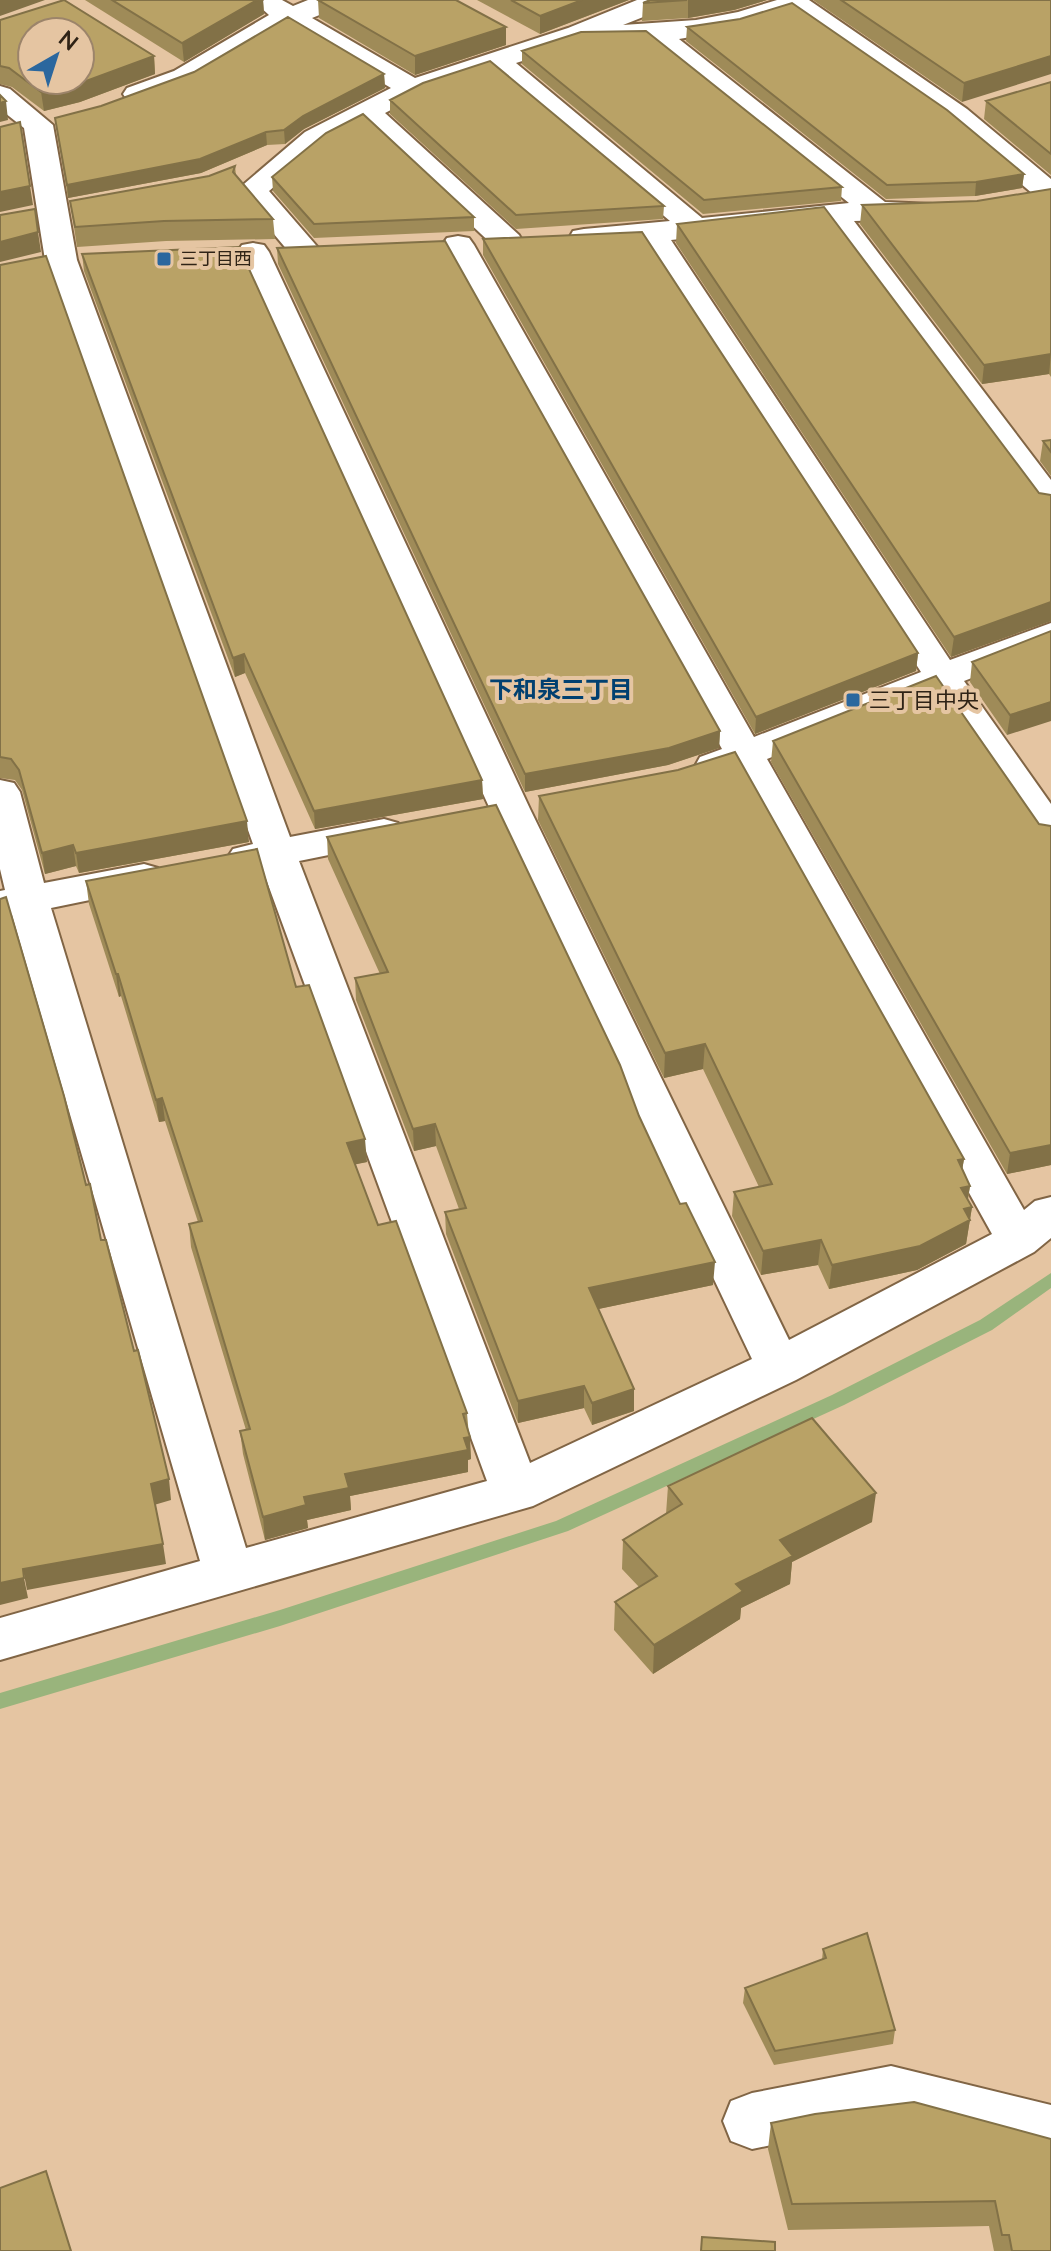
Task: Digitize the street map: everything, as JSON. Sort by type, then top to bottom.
[{"type":"street","points":[[263,0],[412,88]]},
{"type":"street","points":[[118,101],[184,77],[290,15],[332,0]]},
{"type":"street","points":[[223,178],[315,138],[412,88],[578,34],[644,2]]},
{"type":"street","points":[[578,34],[695,31],[755,18],[798,2],[957,115],[1041,197]]},
{"type":"street","points":[[500,27],[538,47]]},
{"type":"street","points":[[655,34],[879,212]]},
{"type":"street","points":[[159,61],[184,77]]},
{"type":"street","points":[[496,61],[695,227]]},
{"type":"street","points":[[0,95],[52,121]]},
{"type":"street","points":[[957,115],[987,106]]},
{"type":"street","points":[[367,112],[508,242]]},
{"type":"street","points":[[0,134],[52,121]]},
{"type":"street","points":[[52,121],[42,166],[41,216],[61,261],[276,852],[516,1492]]},
{"type":"street","points":[[305,251],[252,190],[315,138]]},
{"type":"street","points":[[41,216],[85,208]]},
{"type":"street","points":[[0,1639],[516,1492],[779,1367],[1034,1227],[743,756],[443,246],[652,235],[695,227],[832,213],[959,208]]},
{"type":"street","points":[[832,213],[1051,504]]},
{"type":"street","points":[[652,235],[942,676],[1051,833]]},
{"type":"street","points":[[336,250],[239,252],[779,1367]]},
{"type":"street","points":[[676,779],[743,756],[1051,634]]},
{"type":"street","points":[[0,792],[14,901],[228,1572]]},
{"type":"street","points":[[14,901],[416,827]]},
{"type":"street","points":[[752,2121],[891,2093],[1051,2133]]},
{"type":"building","points":[[64,0],[90,16],[16,16],[16,73],[0,66],[0,20]]},
{"type":"building","points":[[112,0],[257,0],[182,43]]},
{"type":"building","points":[[318,0],[456,0],[506,27],[415,56]]},
{"type":"building","points":[[511,0],[582,0],[540,16]]},
{"type":"building","points":[[650,0],[687,0],[643,3]]},
{"type":"building","points":[[841,0],[1051,0],[1051,56],[964,83]]},
{"type":"building","points":[[792,3],[947,110],[1024,174],[976,182],[887,185],[687,27],[740,19]]},
{"type":"building","points":[[288,17],[384,74],[303,116],[284,130],[266,132],[200,159],[67,185],[55,118],[101,106],[194,72]]},
{"type":"building","points":[[96,20],[154,56],[96,77]]},
{"type":"building","points":[[646,31],[842,187],[704,200],[522,51],[581,32]]},
{"type":"building","points":[[490,61],[664,206],[516,215],[390,100],[423,83]]},
{"type":"building","points":[[1051,82],[1051,154],[986,101]]},
{"type":"building","points":[[363,114],[474,217],[314,224],[272,177],[326,133]]},
{"type":"building","points":[[20,122],[30,186],[0,192],[0,127]]},
{"type":"building","points":[[235,166],[233,172],[273,219],[164,221],[75,227],[70,201],[209,176]]},
{"type":"building","points":[[1051,189],[1051,354],[984,365],[862,205],[977,201]]},
{"type":"building","points":[[824,207],[1039,493],[1051,495],[1051,602],[954,637],[677,224]]},
{"type":"building","points":[[35,209],[38,232],[0,242],[0,215]]},
{"type":"building","points":[[642,232],[918,653],[756,717],[483,239]]},
{"type":"building","points":[[445,241],[720,731],[669,748],[525,774],[277,248]]},
{"type":"building","points":[[239,247],[482,780],[314,811],[244,654],[233,658],[82,254]]},
{"type":"building","points":[[46,256],[247,821],[76,853],[73,845],[42,853],[19,770],[11,759],[0,757],[0,265]]},
{"type":"building","points":[[1051,440],[1051,452],[1043,441]]},
{"type":"building","points":[[1051,631],[1051,702],[1010,715],[972,662]]},
{"type":"building","points":[[936,676],[1039,824],[1051,826],[1051,1145],[1010,1153],[773,741]]},
{"type":"building","points":[[735,752],[964,1159],[958,1160],[970,1186],[961,1188],[972,1207],[964,1209],[970,1220],[920,1246],[832,1265],[821,1240],[763,1251],[734,1192],[772,1184],[705,1044],[665,1053],[539,796],[678,770]]},
{"type":"building","points":[[496,805],[620,1065],[639,1116],[680,1204],[686,1203],[715,1262],[589,1288],[634,1389],[592,1403],[584,1386],[518,1401],[445,1212],[466,1208],[435,1124],[413,1129],[355,978],[388,972],[327,837]]},
{"type":"building","points":[[257,849],[296,987],[309,985],[365,1139],[347,1143],[378,1225],[396,1221],[467,1413],[463,1414],[470,1437],[464,1438],[468,1450],[345,1474],[349,1488],[304,1497],[306,1505],[263,1517],[240,1431],[250,1429],[189,1224],[202,1221],[162,1098],[156,1100],[86,881]]},
{"type":"building","points":[[6,897],[64,1096],[86,1185],[90,1184],[101,1240],[106,1240],[134,1351],[138,1350],[169,1479],[151,1484],[163,1544],[23,1569],[24,1578],[0,1583],[0,899]]},
{"type":"building","points":[[812,1418],[876,1493],[780,1540],[793,1556],[736,1584],[743,1591],[654,1645],[615,1602],[657,1576],[623,1540],[682,1504],[668,1486]]},
{"type":"building","points":[[867,1933],[895,2030],[775,2051],[745,1988],[826,1958],[823,1949]]},
{"type":"building","points":[[914,2102],[1051,2139],[1051,2251],[1012,2251],[1009,2235],[1002,2235],[995,2201],[792,2204],[771,2123],[815,2114]]},
{"type":"building","points":[[46,2171],[71,2251],[0,2251],[0,2188]]},
{"type":"building","points":[[702,2237],[775,2242],[775,2251],[701,2251]]},
{"type":"waterway","points":[[0,1701],[280,1618],[562,1526],[838,1400],[986,1325],[1051,1279]]},
{"type":"place","name":"三丁目西","points":[[164,259]]},
{"type":"place","name":"三丁目中央","points":[[853,700]]},
{"type":"district","name":"下和泉三丁目","points":[[561,690]]}]
